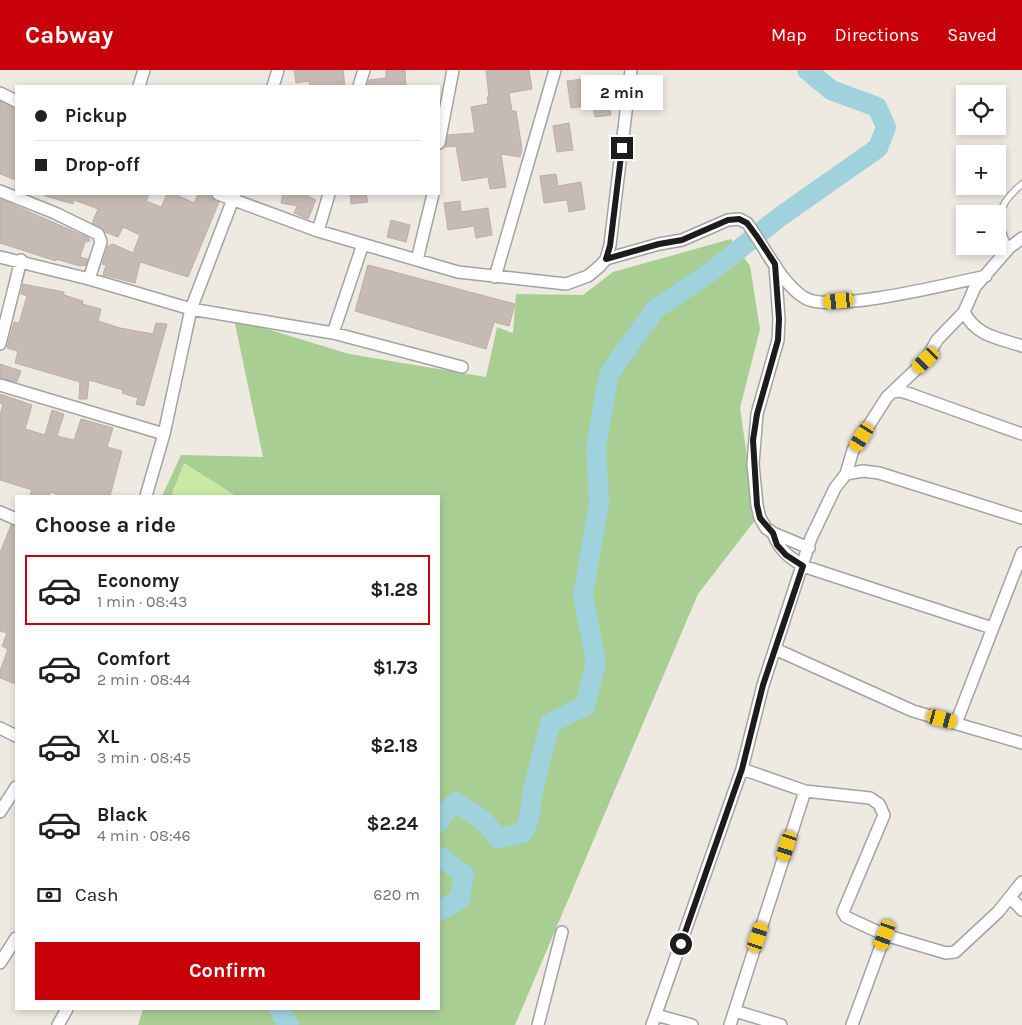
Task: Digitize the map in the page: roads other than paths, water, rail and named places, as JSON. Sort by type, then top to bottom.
[{"type":"street","points":[[139,85],[144,70]]},
{"type":"street","points":[[273,85],[278,70]]},
{"type":"street","points":[[359,85],[364,70]]},
{"type":"street","points":[[440,138],[453,70]]},
{"type":"street","points":[[495,276],[555,70]]},
{"type":"street","points":[[606,259],[610,246],[632,70]]},
{"type":"street","points":[[0,93],[15,100]]},
{"type":"street","points":[[0,191],[55,213],[98,234],[101,242],[90,279]]},
{"type":"street","points":[[318,231],[329,195]]},
{"type":"street","points":[[417,260],[433,195]]},
{"type":"street","points":[[146,495],[164,434],[191,309],[234,197],[318,231],[458,272],[566,284],[588,276],[606,259],[650,246],[682,240],[728,220],[739,219],[747,223],[794,290],[806,299],[824,302],[912,294],[986,276]]},
{"type":"street","points":[[692,1025],[654,1020],[742,769],[775,649],[822,514],[846,474],[854,450],[887,397],[926,360],[937,340],[964,312],[975,288],[1009,248],[1022,238]]},
{"type":"street","points":[[333,333],[363,244]]},
{"type":"street","points":[[0,257],[21,260],[191,309],[333,333],[462,367]]},
{"type":"street","points":[[0,344],[21,260]]},
{"type":"street","points":[[775,264],[779,319],[778,340],[757,414],[753,456],[758,511],[766,528],[773,533],[809,548]]},
{"type":"street","points":[[964,312],[975,329],[991,337],[1022,346]]},
{"type":"street","points":[[0,385],[164,434]]},
{"type":"street","points":[[893,392],[900,391],[916,396],[1022,434]]},
{"type":"street","points":[[846,474],[863,471],[880,472],[1022,518]]},
{"type":"street","points":[[0,512],[15,519]]},
{"type":"street","points":[[773,533],[777,545],[786,555],[803,566],[992,628]]},
{"type":"street","points":[[956,723],[1022,553]]},
{"type":"street","points":[[775,649],[913,711],[1022,743]]},
{"type":"street","points":[[0,728],[15,736]]},
{"type":"street","points":[[742,769],[805,791],[860,795],[870,798],[882,809],[884,815],[843,912],[846,917],[885,935],[946,953],[955,952],[1011,898],[1022,882]]},
{"type":"street","points":[[0,812],[15,789]]},
{"type":"street","points":[[730,1025],[805,791]]},
{"type":"street","points":[[1011,898],[1022,910]]},
{"type":"street","points":[[538,1025],[562,932]]},
{"type":"street","points":[[852,1025],[885,935]]},
{"type":"street","points":[[0,963],[15,940]]},
{"type":"street","points":[[58,1025],[66,1010]]},
{"type":"street","points":[[735,1011],[782,1025]]},
{"type":"lane","points":[[1009,248],[998,221],[1003,204],[1022,184]]},
{"type":"waterway","points":[[440,817],[456,802],[484,821],[498,838],[523,833],[529,820],[533,790],[550,723],[585,706],[596,663],[583,595],[599,502],[596,447],[609,374],[655,309],[709,273],[781,216],[878,148],[886,127],[877,107],[831,90],[807,70]]},
{"type":"waterway","points":[[440,857],[464,874],[460,899],[440,910]]},
{"type":"waterway","points":[[279,1010],[289,1025]]}]
